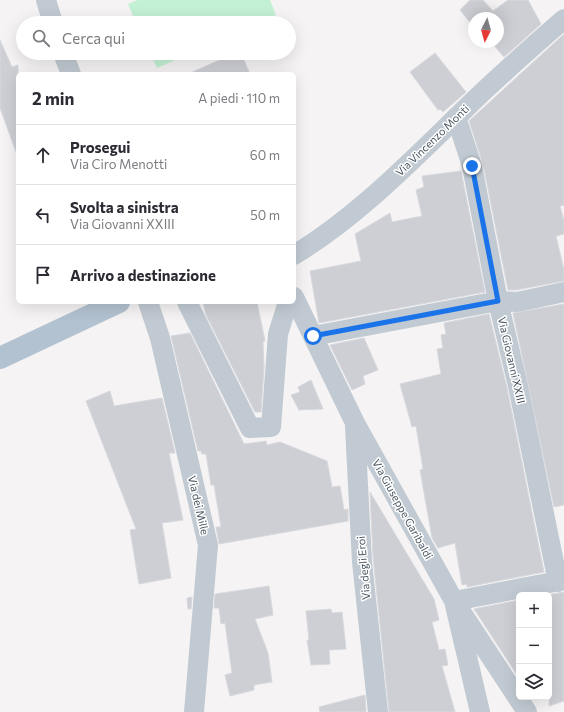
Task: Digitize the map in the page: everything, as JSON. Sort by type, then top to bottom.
[{"type":"main road","points":[[0,358],[115,304]]},
{"type":"street","points":[[46,0],[51,16]]},
{"type":"street","name":"Via Vincenzo Monti","points":[[296,254],[324,236],[400,172],[456,117],[564,19]]},
{"type":"street","points":[[65,60],[69,72]]},
{"type":"street","name":"Via Giovanni XXIII","points":[[456,117],[472,166],[498,301],[561,581]]},
{"type":"street","points":[[313,336],[498,301],[517,302],[564,292]]},
{"type":"street","name":"Via Giuseppe Garibaldi","points":[[296,301],[355,423],[454,601],[527,712]]},
{"type":"street","name":"Via dei Mille","points":[[149,304],[160,338],[208,545],[194,712]]},
{"type":"street","points":[[188,304],[250,428],[271,427],[278,334],[287,304]]},
{"type":"street","name":"Via degli Eroi","points":[[355,423],[362,562],[378,712]]},
{"type":"street","points":[[480,712],[454,601],[561,581]]},
{"type":"green space","points":[[137,0],[270,0],[276,15],[133,16],[128,4]]},
{"type":"green space","points":[[153,60],[175,60],[157,68]]},
{"type":"building","points":[[470,0],[483,0],[493,11],[508,0],[528,0],[541,24],[504,57],[496,48],[504,48],[504,12],[468,12],[468,20],[460,10]]},
{"type":"building","points":[[564,34],[564,205],[560,206],[564,221],[564,234],[556,236],[564,270],[564,281],[516,290],[508,290],[483,164],[469,121]]},
{"type":"building","points":[[0,40],[12,67],[18,65],[18,72],[16,72],[16,152],[0,108]]},
{"type":"building","points":[[435,53],[466,92],[443,112],[440,109],[438,110],[410,72]]},
{"type":"building","points":[[220,60],[244,60],[249,72],[192,72]]},
{"type":"building","points":[[461,171],[485,292],[319,323],[310,271],[361,261],[355,234],[390,213],[392,222],[422,216],[416,190],[424,187],[422,176]]},
{"type":"building","points":[[203,304],[257,304],[265,341],[263,341],[264,368],[261,412],[255,412],[206,315]]},
{"type":"building","points":[[564,304],[564,505],[554,507],[513,313]]},
{"type":"building","points":[[489,314],[507,388],[544,572],[467,587],[467,584],[462,585],[455,543],[438,548],[432,538],[420,470],[423,469],[416,426],[412,427],[400,384],[441,374],[437,349],[443,348],[441,335],[446,334],[444,323]]},
{"type":"building","points":[[190,333],[244,444],[266,441],[267,445],[280,442],[327,461],[332,487],[340,486],[344,510],[348,509],[348,521],[219,544],[216,527],[221,527],[214,485],[211,485],[206,454],[202,454],[201,451],[198,451],[171,336]]},
{"type":"building","points":[[364,338],[378,370],[363,376],[365,384],[352,390],[330,345]]},
{"type":"building","points":[[311,380],[323,409],[299,410],[291,395],[300,392],[298,387]]},
{"type":"building","points":[[110,391],[114,406],[162,398],[175,453],[169,453],[183,520],[162,523],[171,578],[139,584],[130,530],[136,529],[86,401]]},
{"type":"building","points":[[370,492],[434,599],[439,620],[432,622],[439,650],[445,649],[448,665],[442,666],[455,712],[389,712],[373,557]]},
{"type":"building","points":[[269,586],[273,615],[255,619],[268,653],[272,682],[254,685],[254,690],[230,696],[225,675],[232,673],[225,623],[221,624],[219,608],[214,608],[215,594]]},
{"type":"building","points":[[564,592],[564,701],[549,706],[549,700],[552,700],[552,594]]},
{"type":"building","points":[[192,597],[191,609],[188,609],[187,598]]},
{"type":"building","points":[[516,601],[516,673],[474,609]]},
{"type":"building","points":[[331,609],[332,613],[342,612],[346,649],[329,650],[330,664],[311,665],[307,640],[309,640],[306,611]]},
{"type":"building","points":[[365,695],[366,712],[320,712],[319,707]]},
{"type":"route","points":[[313,336],[498,301],[472,166]]}]
